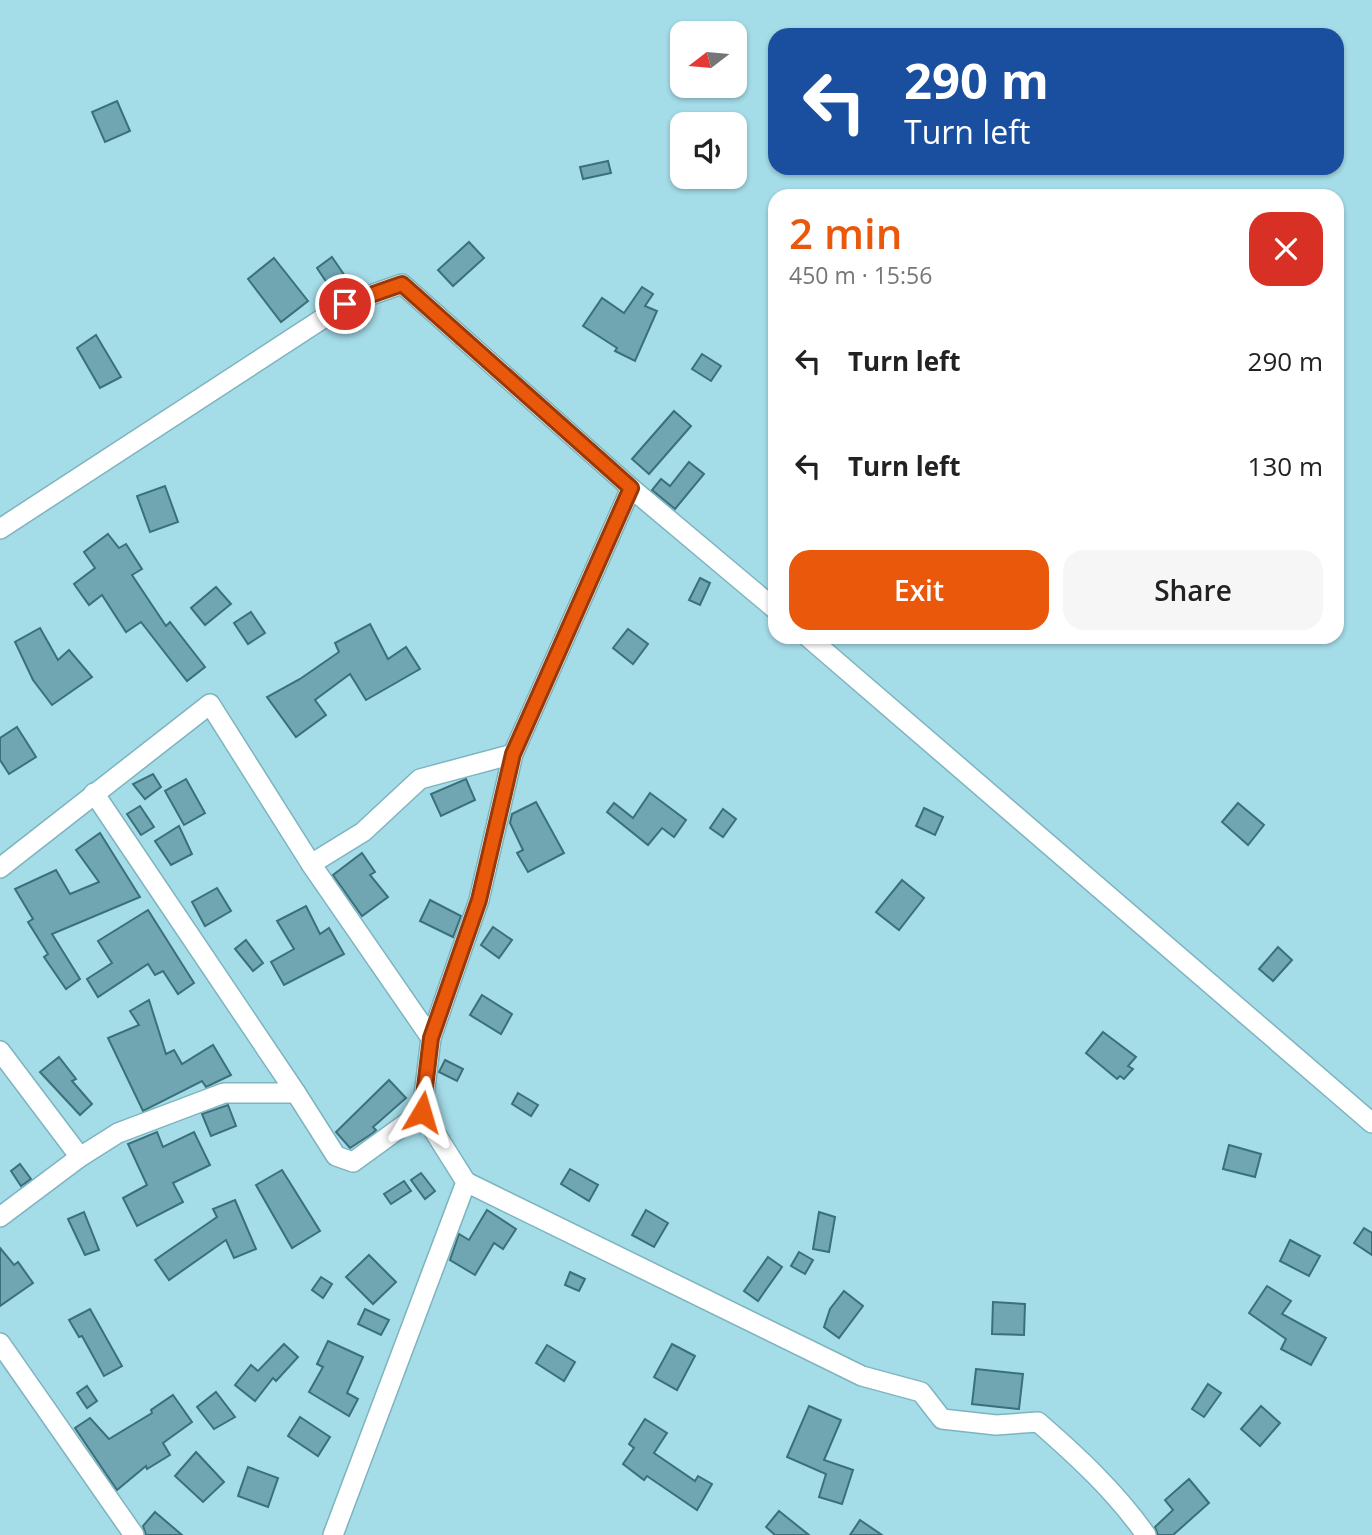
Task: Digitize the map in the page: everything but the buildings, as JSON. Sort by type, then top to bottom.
[{"type":"street","points":[[0,529],[345,304],[402,284],[631,488],[768,603]]},
{"type":"street","points":[[631,488],[513,754],[479,900],[431,1038],[422,1112],[466,1182],[862,1376],[921,1392],[942,1419],[996,1424],[1038,1422],[1075,1454],[1131,1514],[1146,1535]]},
{"type":"street","points":[[816,644],[1372,1123]]},
{"type":"street","points":[[0,869],[210,704],[311,864],[431,1038]]},
{"type":"street","points":[[311,864],[363,832],[421,779],[513,754]]},
{"type":"street","points":[[94,793],[336,1156],[353,1162],[422,1112]]},
{"type":"street","points":[[0,1051],[80,1157]]},
{"type":"street","points":[[0,1217],[80,1157],[118,1133],[224,1093],[296,1093]]},
{"type":"street","points":[[333,1535],[466,1182]]},
{"type":"street","points":[[0,1343],[134,1535]]},
{"type":"route","points":[[345,304],[402,284],[631,488],[513,754],[479,900],[431,1038],[422,1112]]}]
